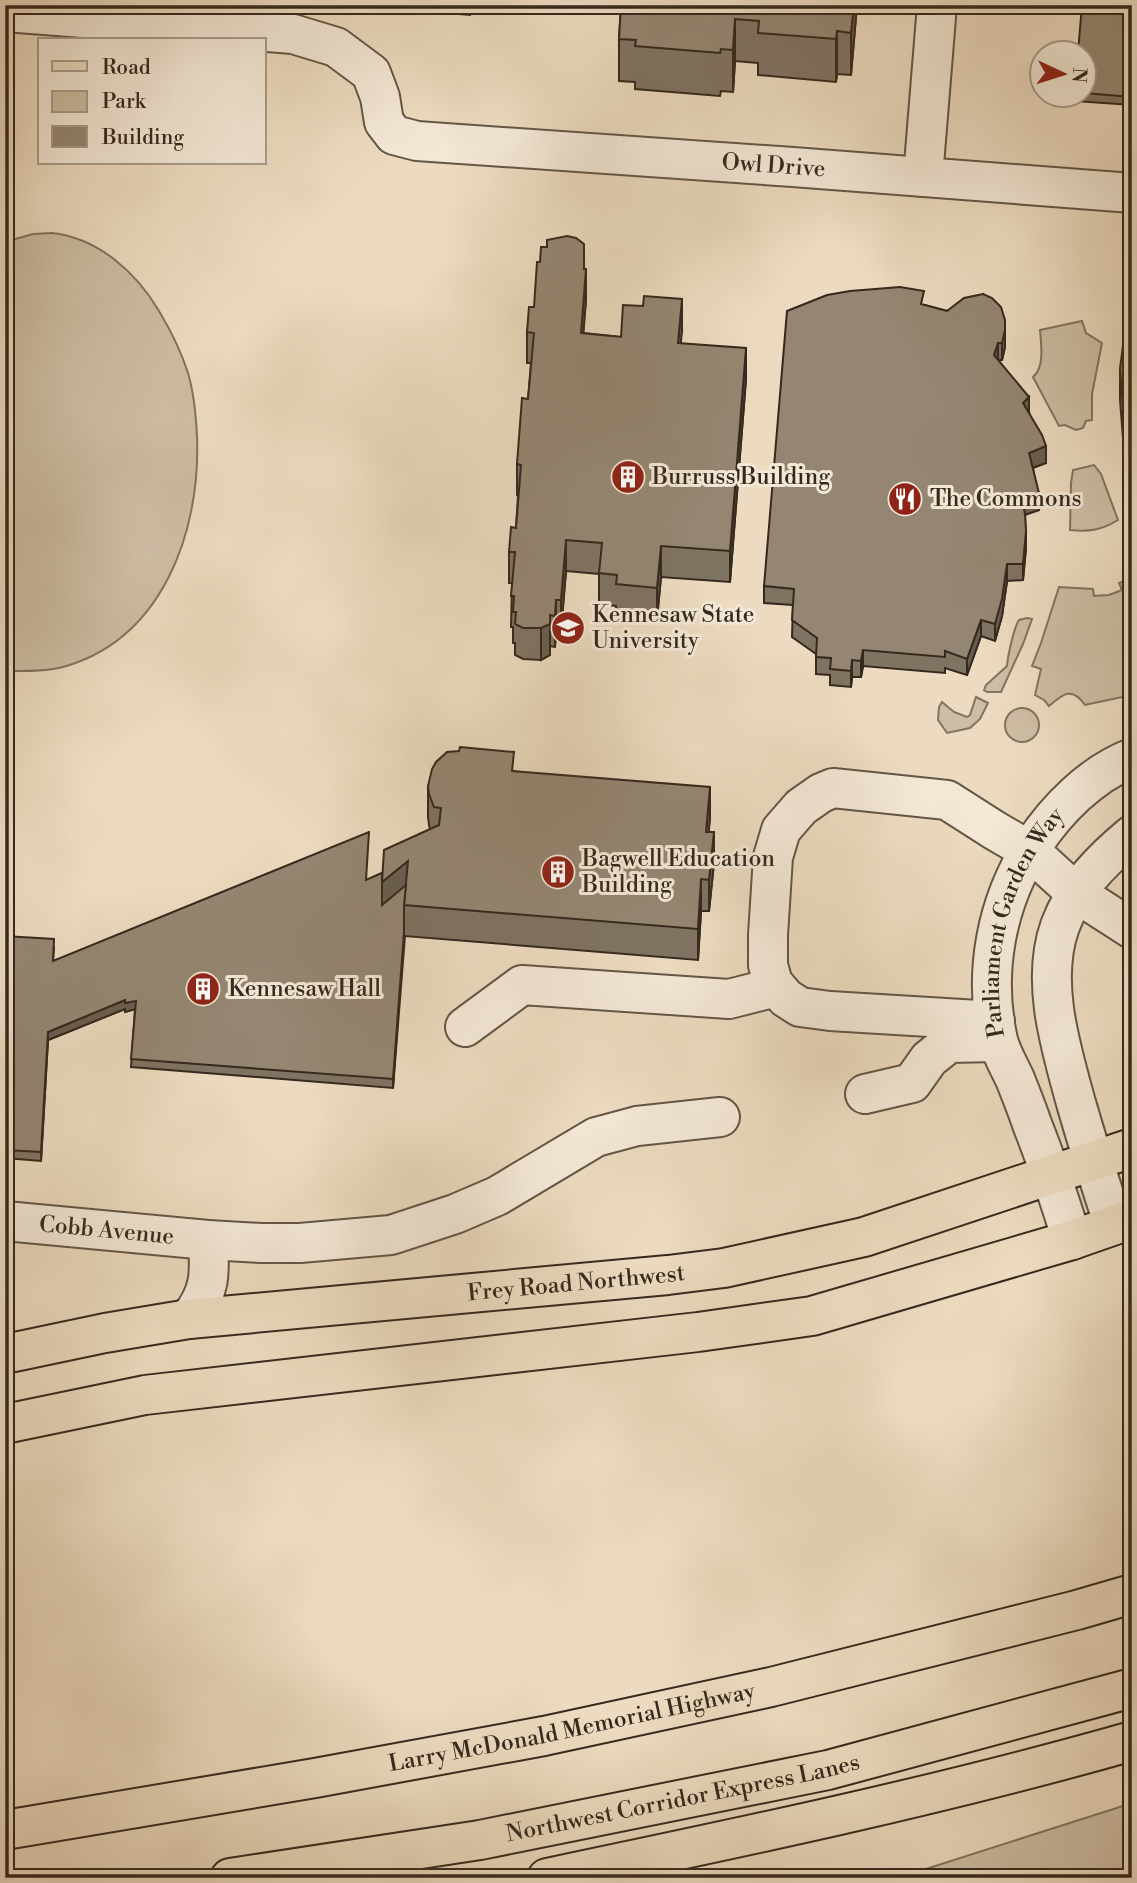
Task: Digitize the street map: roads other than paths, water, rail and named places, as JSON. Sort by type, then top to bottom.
[{"type":"main road","name":"Frey Road Northwest","points":[[5,1354],[189,1319],[654,1277],[724,1268],[864,1237],[1132,1148]]},
{"type":"main road","points":[[5,1424],[145,1395],[698,1332],[812,1316],[1072,1240],[1123,1222]]},
{"type":"main road","name":"Larry McDonald Memorial Highway","points":[[5,1830],[315,1778],[584,1728],[771,1687],[1132,1594]]},
{"type":"main road","name":"Northwest Corridor Express Lanes","points":[[230,1878],[480,1840],[815,1773],[1132,1688]]},
{"type":"main road","points":[[547,1878],[789,1828],[1132,1741]]},
{"type":"main road","points":[[5,1816],[114,1813]]},
{"type":"street","points":[[923,177],[937,5]]},
{"type":"street","name":"Owl Drive","points":[[5,12],[293,34],[336,47],[371,72],[380,97],[384,122],[394,135],[417,141],[1132,193]]},
{"type":"street","name":"Parliament Garden Way","points":[[1072,1240],[1052,1175],[997,1032],[992,991],[994,950],[1008,893],[1030,850],[1051,820],[1081,790],[1132,758]]},
{"type":"street","points":[[997,1032],[800,1007],[776,987],[768,965],[773,856],[781,830],[801,807],[833,788],[947,800],[1030,850],[1076,893],[1132,929]]},
{"type":"street","name":"Parliament Garden Way","points":[[1123,1222],[1093,1161],[1066,1066],[1054,1014],[1054,1002],[1056,942],[1060,925],[1076,893],[1103,860],[1132,835]]},
{"type":"street","points":[[465,1027],[522,985],[729,999],[776,987]]},
{"type":"street","points":[[865,1094],[912,1083],[929,1059],[950,1043],[997,1032]]},
{"type":"street","name":"Cobb Avenue","points":[[5,1221],[208,1240],[300,1244],[391,1235],[444,1218],[497,1196],[596,1137],[637,1126],[720,1117]]},
{"type":"street","points":[[189,1319],[200,1305],[208,1287],[208,1240]]},
{"type":"place","name":"Burruss Building","points":[[628,477]]},
{"type":"place","name":"The Commons","points":[[905,499]]},
{"type":"place","name":"Kennesaw State University","points":[[568,628]]},
{"type":"place","name":"Bagwell Education Building","points":[[558,872]]},
{"type":"place","name":"Kennesaw Hall","points":[[203,989]]}]
